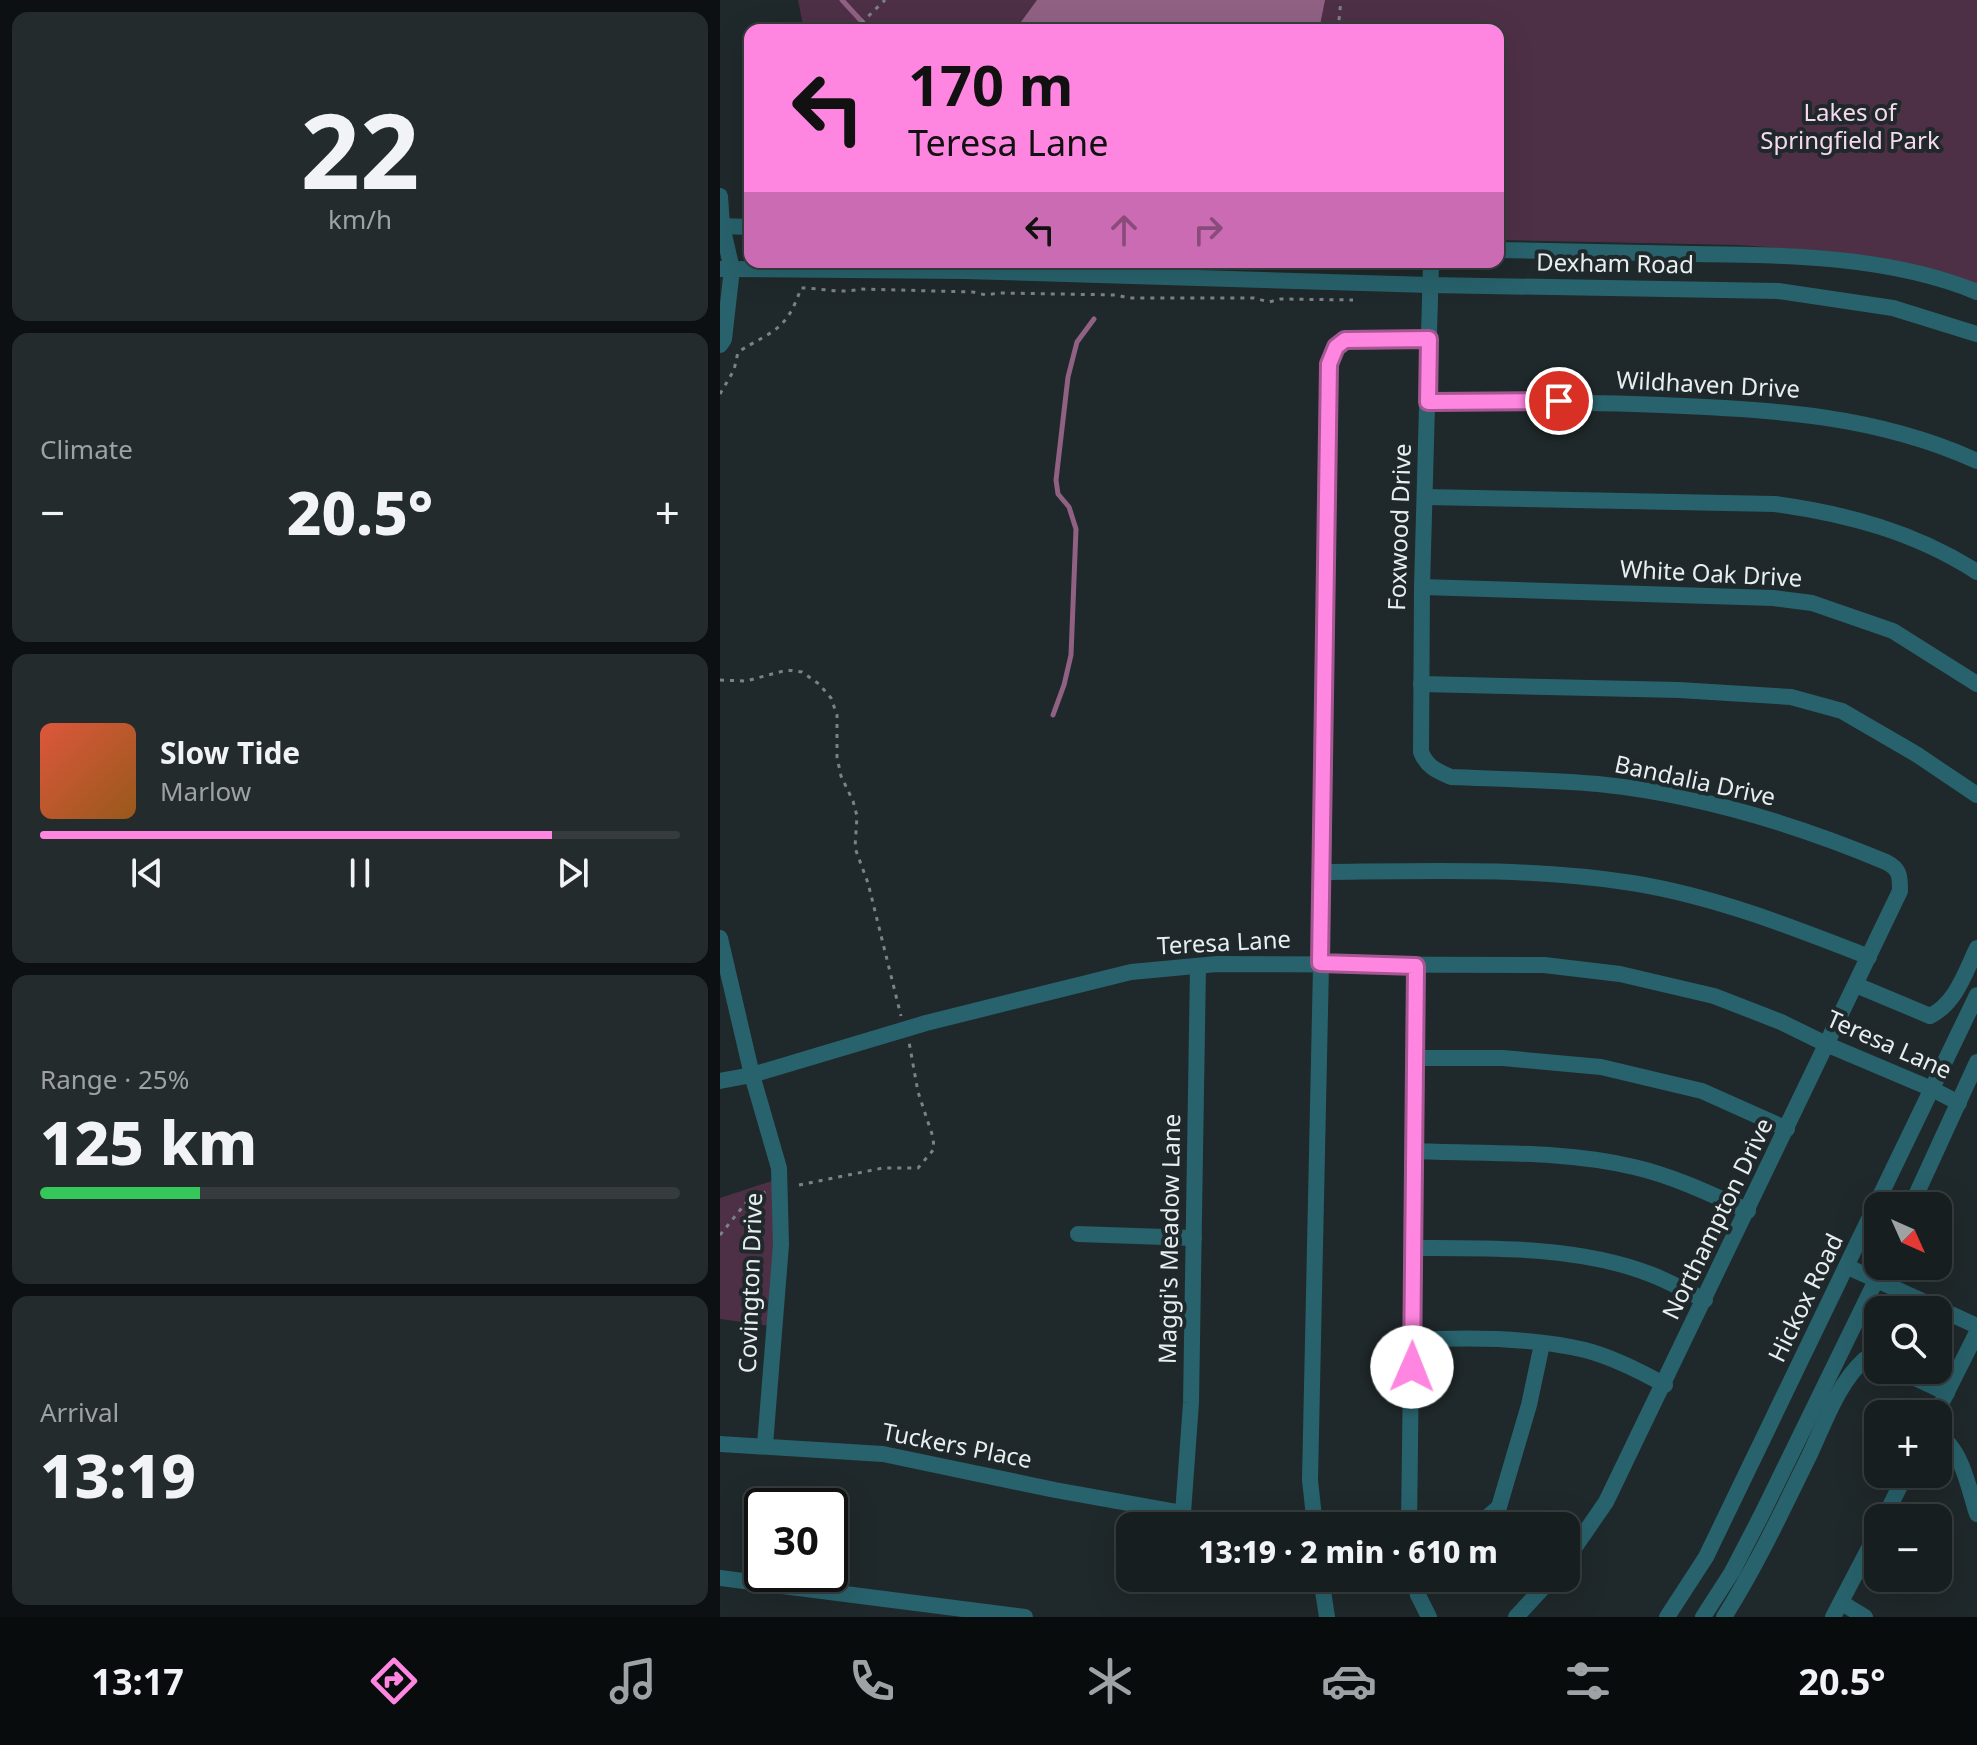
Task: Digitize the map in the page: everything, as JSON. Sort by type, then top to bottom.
[{"type":"street","points":[[720,196],[726,269],[724,339],[720,345]]},
{"type":"street","points":[[721,227],[744,227]]},
{"type":"street","name":"Dexham Road","points":[[1504,250],[1769,255],[1845,261],[1956,283],[1977,292]]},
{"type":"street","name":"Foxwood Drive","points":[[1431,268],[1421,752],[1433,769],[1451,777]]},
{"type":"street","name":"Dexham Road","points":[[726,269],[964,271],[1430,285],[1778,291],[1893,308],[1977,334]]},
{"type":"street","points":[[1313,1512],[1310,1480],[1323,872],[1329,364],[1336,347],[1345,340],[1429,339]]},
{"type":"street","name":"Wildhaven Drive","points":[[1428,402],[1559,401],[1747,408],[1846,419],[1938,443],[1977,461]]},
{"type":"street","points":[[1425,497],[1775,504],[1818,510],[1888,528],[1949,554],[1977,572]]},
{"type":"street","name":"White Oak Drive","points":[[1422,587],[1773,598],[1812,603],[1893,631],[1977,684]]},
{"type":"street","points":[[1421,684],[1679,690],[1791,697],[1842,711],[1916,754],[1977,795]]},
{"type":"street","name":"Bandalia Drive","points":[[1451,777],[1598,784],[1720,807],[1818,834],[1886,862],[1896,867],[1900,874],[1900,891]]},
{"type":"street","points":[[1323,872],[1472,871],[1633,883],[1720,902],[1792,926],[1869,957]]},
{"type":"street","name":"Northampton Drive","points":[[1580,1540],[1606,1502],[1665,1385],[1900,891]]},
{"type":"street","name":"Covington Drive","points":[[720,938],[752,1075],[779,1168],[781,1245],[765,1445]]},
{"type":"street","points":[[1856,985],[1930,1016],[1944,1009],[1951,1001],[1977,948]]},
{"type":"street","name":"Teresa Lane","points":[[720,1081],[752,1075],[926,1023],[1131,972],[1198,966],[1320,963],[1544,965],[1620,974],[1714,996],[1781,1022],[1959,1103]]},
{"type":"street","name":"Maggi's Meadow Lane","points":[[1183,1512],[1191,1403],[1198,966]]},
{"type":"street","points":[[1409,1512],[1416,966]]},
{"type":"street","name":"Hickox Road","points":[[1667,1617],[1706,1557],[1977,995]]},
{"type":"street","points":[[1415,1058],[1503,1058],[1601,1067],[1702,1091],[1787,1129]]},
{"type":"street","points":[[1918,1192],[1977,1062]]},
{"type":"street","points":[[1413,1151],[1587,1158],[1636,1167],[1699,1189],[1748,1211]]},
{"type":"street","points":[[1078,1234],[1194,1238]]},
{"type":"street","points":[[1413,1248],[1487,1248],[1570,1254],[1648,1273],[1705,1300]]},
{"type":"street","points":[[1848,1267],[1864,1270]]},
{"type":"street","points":[[1703,1617],[1732,1572],[1762,1514],[1876,1280]]},
{"type":"street","points":[[1892,1280],[1977,1326]]},
{"type":"street","points":[[1943,1400],[1977,1332]]},
{"type":"street","points":[[1413,1340],[1457,1338],[1586,1350],[1665,1385]]},
{"type":"street","points":[[1493,1512],[1499,1507],[1529,1405],[1542,1344]]},
{"type":"street","points":[[1724,1617],[1769,1537],[1840,1390],[1864,1360]]},
{"type":"street","points":[[1928,1384],[1947,1393]]},
{"type":"street","name":"Tuckers Place","points":[[720,1444],[883,1454],[1177,1512]]},
{"type":"street","points":[[1952,1449],[1977,1514]]},
{"type":"street","points":[[1864,1558],[1837,1610],[1865,1617]]},
{"type":"street","points":[[720,1578],[1025,1617]]},
{"type":"street","points":[[1323,1592],[1327,1617]]},
{"type":"street","points":[[1417,1592],[1429,1617]]},
{"type":"street","points":[[1516,1617],[1539,1592]]},
{"type":"path","points":[[860,24],[885,0]]},
{"type":"path","points":[[1339,24],[1341,0]]},
{"type":"path","points":[[720,394],[734,370],[738,352],[768,337],[783,324],[801,288],[834,288],[847,292],[860,289],[986,295],[1254,298],[1269,302],[1281,299],[1366,300]]},
{"type":"path","points":[[720,680],[746,681],[787,670],[802,672],[819,684],[831,698],[837,715],[837,757],[841,776],[857,816],[855,848],[868,883],[899,1009]]},
{"type":"path","points":[[799,1185],[883,1168],[918,1168],[926,1160],[934,1149],[933,1137],[918,1092],[910,1047]]},
{"type":"path","points":[[720,1235],[749,1199],[766,1192]]},
{"type":"green space","name":"Lakes of Springfield Park","points":[[798,0],[1977,0],[1977,285],[1809,250],[1737,245],[1504,240],[1504,24],[803,24]]},
{"type":"green space","points":[[772,1181],[775,1295],[771,1326],[720,1319],[720,1198]]},
{"type":"shaded area","points":[[1037,0],[1325,0],[1320,24],[1019,24]]},
{"type":"waterway","points":[[842,0],[864,24]]},
{"type":"waterway","points":[[1053,715],[1071,655],[1076,529],[1069,507],[1058,494],[1056,480],[1068,377],[1077,342],[1094,319]]},
{"type":"route","points":[[1412,1367],[1416,966],[1320,963],[1329,364],[1336,347],[1345,340],[1429,339],[1428,402],[1559,401]]}]
